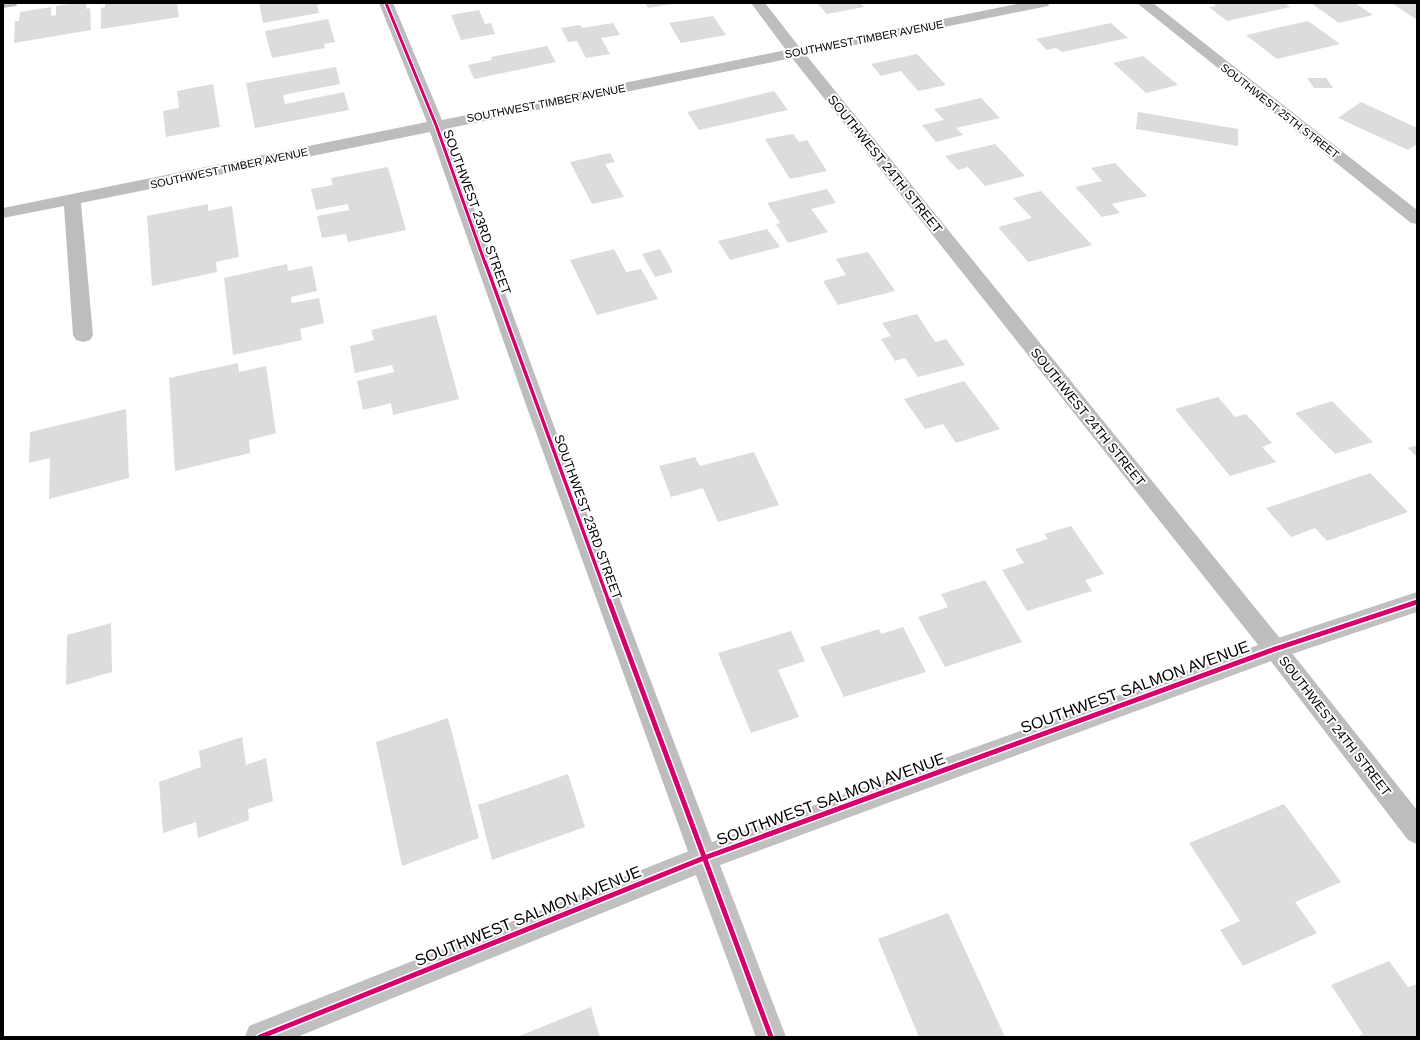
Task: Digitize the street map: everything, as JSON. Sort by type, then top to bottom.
[{"type":"main road","name":"SOUTHWEST SALMON AVENUE","points":[[260,1037],[704,858],[1275,649],[1417,602]]},
{"type":"main road","name":"SOUTHWEST 23RD STREET","points":[[704,858],[771,1037]]},
{"type":"street","name":"SOUTHWEST 23RD STREET","points":[[386,3],[436,125],[538,413],[704,858]]},
{"type":"street","name":"SOUTHWEST 24TH STREET","points":[[758,3],[796,53],[1275,649],[1417,831]]},
{"type":"street","name":"SOUTHWEST TIMBER AVENUE","points":[[3,213],[1043,3]]},
{"type":"street","name":"SOUTHWEST 25TH STREET","points":[[1144,3],[1417,219]]},
{"type":"street","points":[[72,200],[83,335]]},
{"type":"lane","points":[[3,4],[12,3]]},
{"type":"building","points":[[86,3],[87,9],[90,8],[91,30],[14,43],[15,21],[19,21],[20,12],[51,7],[51,16],[56,15],[56,6]]},
{"type":"building","points":[[105,3],[177,3],[179,17],[101,29],[101,8],[105,7]]},
{"type":"building","points":[[259,3],[323,4],[317,5],[319,13],[263,23]]},
{"type":"building","points":[[645,3],[672,3],[672,4],[648,8]]},
{"type":"building","points":[[860,3],[864,7],[827,14],[818,4]]},
{"type":"building","points":[[1213,3],[1284,3],[1290,7],[1227,21],[1209,7],[1216,6]]},
{"type":"building","points":[[1311,3],[1355,3],[1373,15],[1339,23]]},
{"type":"building","points":[[1392,3],[1417,3],[1417,20]]},
{"type":"building","points":[[479,10],[485,24],[491,23],[495,34],[461,40],[451,15]]},
{"type":"building","points":[[713,16],[726,35],[681,43],[669,23]]},
{"type":"building","points":[[328,19],[335,42],[324,44],[325,48],[272,58],[265,31]]},
{"type":"building","points":[[1308,21],[1340,44],[1277,59],[1246,35]]},
{"type":"building","points":[[613,23],[620,35],[601,38],[610,54],[586,58],[577,41],[568,42],[561,28],[580,25],[582,28]]},
{"type":"building","points":[[1111,23],[1128,38],[1062,52],[1056,48],[1047,50],[1036,39]]},
{"type":"building","points":[[547,46],[556,62],[474,79],[468,65],[492,60],[491,57]]},
{"type":"building","points":[[917,54],[946,85],[918,91],[901,71],[881,76],[871,64]]},
{"type":"building","points":[[1143,56],[1178,85],[1146,93],[1113,63]]},
{"type":"building","points":[[336,67],[340,84],[283,95],[285,104],[344,92],[349,110],[255,128],[246,83]]},
{"type":"building","points":[[1307,78],[1326,78],[1333,88],[1314,88]]},
{"type":"building","points":[[213,84],[220,127],[166,137],[163,111],[179,108],[177,91]]},
{"type":"building","points":[[774,91],[788,110],[699,130],[687,112]]},
{"type":"building","points":[[981,98],[1000,118],[956,128],[963,135],[936,142],[922,125],[944,120],[934,109]]},
{"type":"building","points":[[1361,102],[1417,128],[1417,146],[1415,145],[1408,150],[1338,118]]},
{"type":"building","points":[[1138,112],[1238,129],[1238,146],[1136,129]]},
{"type":"building","points":[[793,134],[799,142],[807,140],[827,171],[790,179],[765,139]]},
{"type":"building","points":[[995,144],[1025,176],[985,186],[968,167],[958,170],[945,156]]},
{"type":"building","points":[[610,153],[615,162],[605,164],[624,197],[592,204],[570,162]]},
{"type":"building","points":[[1115,163],[1147,196],[1112,204],[1120,213],[1102,217],[1075,187],[1102,181],[1091,168]]},
{"type":"building","points":[[388,167],[406,230],[348,242],[346,234],[322,238],[317,216],[349,210],[348,204],[316,210],[311,189],[333,185],[331,178]]},
{"type":"building","points":[[827,189],[836,203],[811,209],[828,232],[788,243],[776,224],[780,223],[767,203]]},
{"type":"building","points":[[1041,191],[1092,245],[1028,262],[998,227],[1032,218],[1013,198]]},
{"type":"building","points":[[208,204],[208,211],[232,206],[239,257],[216,262],[217,272],[152,286],[147,216]]},
{"type":"building","points":[[767,229],[780,247],[730,260],[718,241]]},
{"type":"building","points":[[614,249],[626,272],[641,269],[658,299],[597,315],[570,260]]},
{"type":"building","points":[[660,249],[673,272],[655,277],[642,254]]},
{"type":"building","points":[[868,252],[895,291],[838,305],[823,281],[846,275],[836,259]]},
{"type":"building","points":[[287,264],[288,271],[312,266],[317,291],[291,297],[292,303],[319,298],[324,323],[300,329],[302,340],[233,355],[224,278]]},
{"type":"building","points":[[917,314],[935,342],[946,339],[965,365],[918,377],[905,358],[895,361],[881,339],[891,336],[882,323]]},
{"type":"building","points":[[436,315],[459,399],[393,415],[391,403],[363,410],[357,381],[394,372],[392,365],[355,373],[350,346],[374,340],[371,330]]},
{"type":"building","points":[[238,363],[239,372],[266,366],[276,433],[249,440],[250,453],[175,471],[169,378]]},
{"type":"building","points":[[964,381],[1000,429],[956,443],[943,424],[925,429],[904,399]]},
{"type":"building","points":[[1218,397],[1235,417],[1246,414],[1272,443],[1262,447],[1276,462],[1230,476],[1175,409]]},
{"type":"building","points":[[1332,401],[1373,442],[1335,454],[1295,413]]},
{"type":"building","points":[[126,409],[129,478],[49,499],[50,458],[29,463],[30,432]]},
{"type":"building","points":[[1417,445],[1417,457],[1408,448]]},
{"type":"building","points":[[754,452],[779,505],[718,522],[703,488],[671,497],[659,466],[695,457],[700,466]]},
{"type":"building","points":[[1370,473],[1408,512],[1327,541],[1315,528],[1291,537],[1266,508]]},
{"type":"building","points":[[1071,526],[1104,574],[1085,580],[1092,591],[1027,611],[1002,570],[1024,563],[1015,549],[1048,539],[1044,534]]},
{"type":"building","points":[[985,580],[1022,642],[945,667],[918,617],[948,607],[941,594]]},
{"type":"building","points":[[111,623],[112,672],[66,685],[67,635]]},
{"type":"building","points":[[903,627],[926,672],[844,697],[820,647],[879,629],[881,634]]},
{"type":"building","points":[[791,631],[805,661],[778,670],[799,717],[751,733],[718,653]]},
{"type":"building","points":[[448,718],[479,838],[402,866],[376,742]]},
{"type":"building","points":[[242,737],[246,765],[266,758],[273,801],[248,809],[249,820],[198,838],[196,822],[163,833],[159,782],[201,767],[199,751]]},
{"type":"building","points":[[568,774],[585,827],[492,860],[478,805]]},
{"type":"building","points":[[1284,804],[1341,882],[1295,902],[1317,933],[1243,966],[1220,930],[1240,921],[1189,843]]},
{"type":"building","points":[[948,913],[1005,1037],[919,1037],[878,939]]},
{"type":"building","points":[[1389,961],[1408,987],[1417,984],[1417,1037],[1356,1037],[1363,1034],[1331,985]]},
{"type":"building","points":[[591,1007],[600,1037],[517,1037]]},
{"type":"cycle path","points":[[386,3],[436,125],[536,405],[771,1037]]},
{"type":"cycle path","points":[[260,1037],[704,858],[1275,649],[1417,602]]}]
